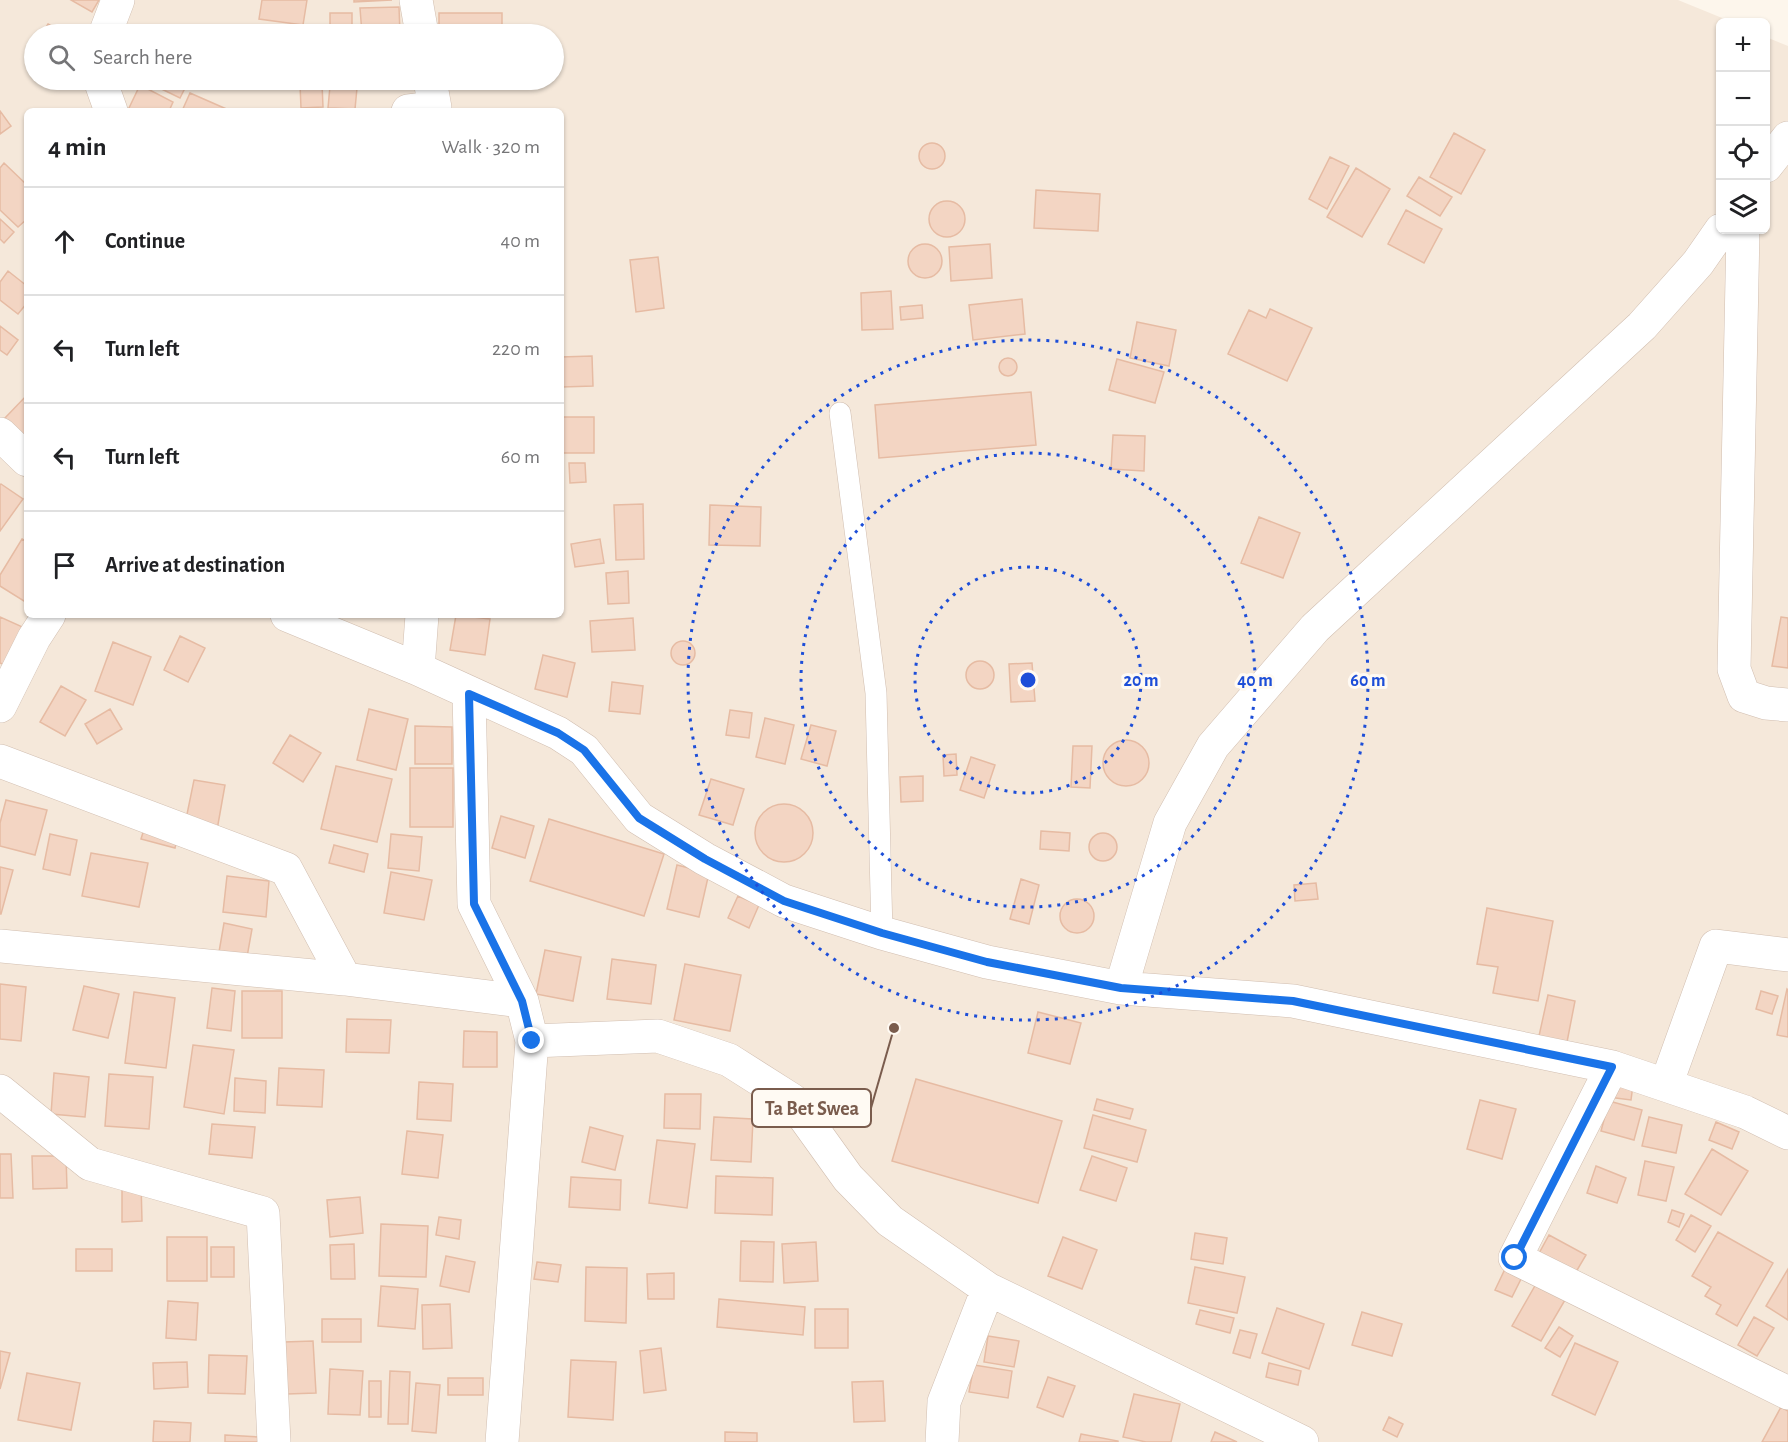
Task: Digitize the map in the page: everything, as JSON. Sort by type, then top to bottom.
[{"type":"street","points":[[109,24],[118,0]]},
{"type":"street","points":[[416,0],[420,24]]},
{"type":"street","points":[[104,90],[110,108]]},
{"type":"street","points":[[432,90],[435,108]]},
{"type":"street","points":[[1770,161],[1788,138]]},
{"type":"street","points":[[1121,988],[1170,823],[1213,746],[1315,628],[1642,326],[1698,263],[1718,234]]},
{"type":"street","points":[[1743,234],[1734,669],[1744,696],[1766,703],[1788,705]]},
{"type":"street","points":[[0,434],[24,457]]},
{"type":"street","points":[[0,706],[34,638],[47,618]]},
{"type":"street","points":[[294,618],[418,669],[558,733],[584,750],[639,818],[705,859],[784,901],[882,933],[987,962],[1121,988],[1293,1001],[1612,1067],[1745,1112],[1788,1133]]},
{"type":"street","points":[[418,669],[422,618]]},
{"type":"street","points":[[469,694],[474,904],[522,1001],[532,1041],[502,1442]]},
{"type":"street","points":[[0,761],[286,869],[345,979]]},
{"type":"street","points":[[0,946],[345,979],[522,1001]]},
{"type":"street","points":[[1666,1085],[1716,946],[1788,955]]},
{"type":"street","points":[[532,1041],[658,1036],[729,1060],[792,1100],[848,1178],[890,1221],[988,1289],[1302,1442]]},
{"type":"street","points":[[1612,1067],[1515,1258],[1788,1393]]},
{"type":"street","points":[[0,1091],[90,1164],[263,1213],[274,1442]]},
{"type":"street","points":[[942,1442],[944,1402],[988,1289]]},
{"type":"lane","points":[[840,413],[876,693],[882,933]]},
{"type":"shaded area","points":[[0,0],[1678,0],[1722,18],[1716,18],[1716,234],[1770,234],[1770,39],[1788,46],[1788,1442],[0,1442]]},
{"type":"building","points":[[71,0],[99,0],[92,12]]},
{"type":"building","points":[[262,0],[307,0],[303,24],[259,19]]},
{"type":"building","points":[[354,0],[392,0],[354,2]]},
{"type":"building","points":[[399,7],[400,24],[361,24],[360,8]]},
{"type":"building","points":[[330,13],[352,13],[352,24],[330,24]]},
{"type":"building","points":[[439,13],[502,13],[502,24],[439,24]]},
{"type":"building","points":[[138,90],[150,90],[173,102],[170,108],[129,108]]},
{"type":"building","points":[[164,90],[184,90],[180,98]]},
{"type":"building","points":[[300,90],[322,90],[323,107],[301,108]]},
{"type":"building","points":[[330,90],[357,90],[355,108],[328,108]]},
{"type":"building","points":[[190,93],[224,108],[183,108]]},
{"type":"building","points":[[0,111],[11,126],[0,134]]},
{"type":"building","points":[[1454,133],[1485,150],[1461,194],[1430,177]]},
{"type":"building","points":[[932,143],[941,147],[945,156],[941,165],[932,169],[923,165],[919,156],[923,147]]},
{"type":"building","points":[[1330,157],[1349,166],[1327,209],[1309,199]]},
{"type":"building","points":[[4,163],[24,182],[24,222],[18,227],[0,210],[0,168]]},
{"type":"building","points":[[1356,168],[1390,189],[1362,237],[1327,217]]},
{"type":"building","points":[[1419,177],[1452,197],[1440,216],[1407,196]]},
{"type":"building","points":[[1036,190],[1100,194],[1098,231],[1034,228]]},
{"type":"building","points":[[947,201],[960,206],[965,219],[960,232],[947,237],[934,232],[929,219],[934,206]]},
{"type":"building","points":[[1406,210],[1442,229],[1424,263],[1388,244]]},
{"type":"building","points":[[0,219],[14,232],[4,243],[0,239]]},
{"type":"building","points":[[925,244],[937,249],[942,261],[937,273],[925,278],[913,273],[908,261],[913,249]]},
{"type":"building","points":[[990,244],[992,278],[951,281],[949,247]]},
{"type":"building","points":[[658,257],[664,308],[636,312],[630,260]]},
{"type":"building","points":[[8,271],[24,284],[24,307],[18,314],[0,300],[0,282]]},
{"type":"building","points":[[891,291],[893,329],[862,330],[861,293]]},
{"type":"building","points":[[1022,299],[1025,334],[973,340],[969,305]]},
{"type":"building","points":[[922,305],[923,318],[901,320],[900,307]]},
{"type":"building","points":[[1270,309],[1312,328],[1287,381],[1228,354],[1249,310],[1266,318]]},
{"type":"building","points":[[1137,322],[1176,330],[1169,366],[1130,358]]},
{"type":"building","points":[[0,326],[18,340],[7,355],[0,350]]},
{"type":"building","points":[[592,356],[593,386],[564,387],[564,357]]},
{"type":"building","points":[[1008,358],[1014,361],[1017,367],[1014,373],[1008,376],[1002,373],[999,367],[1002,361]]},
{"type":"building","points":[[1117,359],[1164,372],[1155,403],[1109,390]]},
{"type":"building","points":[[1031,392],[1036,445],[879,458],[875,405]]},
{"type":"building","points":[[24,398],[24,437],[4,419]]},
{"type":"building","points":[[564,417],[594,417],[594,453],[564,453]]},
{"type":"building","points":[[1113,435],[1145,436],[1144,471],[1111,469]]},
{"type":"building","points":[[569,463],[585,463],[586,482],[570,483]]},
{"type":"building","points":[[0,485],[23,499],[0,531]]},
{"type":"building","points":[[643,504],[644,559],[616,560],[614,505]]},
{"type":"building","points":[[710,505],[761,507],[760,546],[709,545]]},
{"type":"building","points":[[1259,517],[1300,533],[1283,578],[1241,563]]},
{"type":"building","points":[[22,539],[24,540],[24,601],[0,586],[0,575]]},
{"type":"building","points":[[600,539],[604,563],[575,567],[571,544]]},
{"type":"building","points":[[628,571],[629,603],[608,604],[606,573]]},
{"type":"building","points":[[0,617],[27,629],[9,667],[0,663]]},
{"type":"building","points":[[1781,617],[1788,618],[1788,668],[1772,666]]},
{"type":"building","points":[[455,618],[490,619],[485,655],[450,650]]},
{"type":"building","points":[[633,618],[635,650],[592,652],[590,621]]},
{"type":"building","points":[[180,636],[205,648],[188,682],[164,670]]},
{"type":"building","points":[[683,641],[691,645],[695,653],[691,661],[683,665],[675,661],[671,653],[675,645]]},
{"type":"building","points":[[113,642],[151,657],[133,705],[95,691]]},
{"type":"building","points":[[543,655],[575,663],[567,697],[535,689]]},
{"type":"building","points":[[980,661],[990,665],[994,675],[990,685],[980,689],[970,685],[966,675],[970,665]]},
{"type":"building","points":[[1032,663],[1035,701],[1011,702],[1009,664]]},
{"type":"building","points":[[612,682],[643,686],[640,714],[609,711]]},
{"type":"building","points":[[61,686],[86,700],[65,736],[40,722]]},
{"type":"building","points":[[110,709],[122,729],[97,744],[85,724]]},
{"type":"building","points":[[369,709],[408,719],[396,770],[357,760]]},
{"type":"building","points":[[730,710],[752,713],[749,738],[726,735]]},
{"type":"building","points":[[765,718],[794,725],[785,764],[756,757]]},
{"type":"building","points":[[811,725],[836,731],[827,766],[801,759]]},
{"type":"building","points":[[415,726],[452,727],[452,764],[415,764]]},
{"type":"building","points":[[290,735],[321,753],[303,782],[273,763]]},
{"type":"building","points":[[1126,740],[1142,747],[1149,763],[1142,779],[1126,786],[1110,779],[1103,763],[1110,747]]},
{"type":"building","points":[[1073,746],[1092,746],[1090,788],[1071,787]]},
{"type":"building","points":[[956,754],[957,775],[944,776],[943,755]]},
{"type":"building","points":[[971,757],[995,765],[984,798],[960,790]]},
{"type":"building","points":[[336,766],[392,779],[377,842],[321,829]]},
{"type":"building","points":[[410,768],[453,768],[453,827],[410,827]]},
{"type":"building","points":[[923,776],[923,801],[901,802],[900,777]]},
{"type":"building","points":[[711,779],[744,789],[733,825],[699,815]]},
{"type":"building","points":[[194,780],[225,785],[217,830],[185,824]]},
{"type":"building","points":[[6,800],[47,810],[35,855],[0,846],[0,823]]},
{"type":"building","points":[[784,804],[800,809],[808,817],[813,833],[808,849],[800,857],[784,862],[768,857],[760,849],[755,833],[760,817],[768,809]]},
{"type":"building","points":[[501,816],[534,826],[525,858],[492,848]]},
{"type":"building","points":[[549,819],[664,854],[644,916],[530,881]]},
{"type":"building","points":[[145,826],[178,834],[175,848],[141,839]]},
{"type":"building","points":[[1041,831],[1070,833],[1069,851],[1040,849]]},
{"type":"building","points":[[1103,833],[1113,837],[1117,847],[1113,857],[1103,861],[1093,857],[1089,847],[1093,837]]},
{"type":"building","points":[[50,834],[77,840],[70,875],[43,869]]},
{"type":"building","points":[[391,834],[422,837],[419,871],[388,868]]},
{"type":"building","points":[[334,845],[368,854],[364,872],[329,863]]},
{"type":"building","points":[[91,853],[148,863],[139,907],[82,896]]},
{"type":"building","points":[[677,865],[709,873],[699,917],[667,909]]},
{"type":"building","points":[[0,867],[13,870],[1,914],[0,914]]},
{"type":"building","points":[[391,872],[432,880],[424,920],[384,913]]},
{"type":"building","points":[[227,876],[269,881],[266,917],[223,912]]},
{"type":"building","points":[[1021,879],[1039,885],[1029,924],[1010,919]]},
{"type":"building","points":[[1316,883],[1318,899],[1295,901],[1294,885]]},
{"type":"building","points":[[738,896],[759,905],[749,928],[728,918]]},
{"type":"building","points":[[1077,899],[1089,904],[1094,916],[1089,928],[1077,933],[1065,928],[1060,916],[1065,904]]},
{"type":"building","points":[[1487,908],[1553,921],[1538,1001],[1493,993],[1498,967],[1477,964]]},
{"type":"building","points":[[224,923],[252,929],[247,957],[219,952]]},
{"type":"building","points":[[545,950],[581,957],[573,1001],[536,994]]},
{"type":"building","points":[[612,959],[656,965],[651,1004],[607,999]]},
{"type":"building","points":[[685,964],[741,975],[730,1031],[674,1020]]},
{"type":"building","points":[[0,984],[26,987],[21,1041],[0,1039]]},
{"type":"building","points":[[84,986],[119,994],[108,1038],[73,1030]]},
{"type":"building","points":[[212,988],[235,991],[231,1031],[207,1028]]},
{"type":"building","points":[[1788,990],[1788,1037],[1777,1035]]},
{"type":"building","points":[[242,991],[282,991],[282,1038],[242,1038]]},
{"type":"building","points":[[1761,991],[1778,996],[1772,1014],[1756,1009]]},
{"type":"building","points":[[134,992],[175,998],[166,1068],[125,1063]]},
{"type":"building","points":[[1548,995],[1575,1001],[1567,1042],[1539,1036]]},
{"type":"building","points":[[1038,1012],[1081,1023],[1070,1064],[1028,1053]]},
{"type":"building","points":[[347,1019],[391,1020],[389,1053],[346,1052]]},
{"type":"building","points":[[464,1031],[497,1032],[497,1067],[463,1067]]},
{"type":"building","points":[[193,1045],[234,1050],[224,1114],[184,1107]]},
{"type":"building","points":[[279,1068],[324,1070],[322,1107],[277,1105]]},
{"type":"building","points":[[54,1073],[89,1077],[85,1117],[51,1114]]},
{"type":"building","points":[[109,1074],[153,1077],[149,1129],[105,1126]]},
{"type":"building","points":[[235,1078],[266,1081],[265,1113],[234,1111]]},
{"type":"building","points":[[916,1079],[1062,1121],[1038,1203],[892,1161]]},
{"type":"building","points":[[419,1082],[453,1084],[451,1121],[417,1119]]},
{"type":"building","points":[[1610,1082],[1633,1085],[1631,1100],[1608,1097]]},
{"type":"building","points":[[665,1094],[701,1094],[700,1129],[664,1128]]},
{"type":"building","points":[[1097,1099],[1133,1109],[1130,1119],[1094,1110]]},
{"type":"building","points":[[1480,1100],[1516,1109],[1502,1159],[1467,1149]]},
{"type":"building","points":[[1609,1101],[1642,1110],[1634,1140],[1601,1131]]},
{"type":"building","points":[[1093,1115],[1146,1130],[1137,1162],[1084,1148]]},
{"type":"building","points":[[714,1117],[753,1119],[751,1162],[711,1160]]},
{"type":"building","points":[[1649,1117],[1682,1125],[1676,1153],[1642,1146]]},
{"type":"building","points":[[1716,1122],[1739,1132],[1732,1149],[1709,1140]]},
{"type":"building","points":[[212,1124],[255,1127],[252,1158],[209,1154]]},
{"type":"building","points":[[590,1127],[623,1136],[615,1170],[582,1162]]},
{"type":"building","points":[[407,1131],[443,1135],[438,1178],[402,1174]]},
{"type":"building","points":[[657,1140],[695,1144],[687,1208],[649,1203]]},
{"type":"building","points":[[1712,1149],[1748,1171],[1721,1215],[1685,1194]]},
{"type":"building","points":[[0,1154],[11,1154],[13,1198],[0,1198]]},
{"type":"building","points":[[32,1156],[66,1156],[67,1188],[33,1189]]},
{"type":"building","points":[[1092,1156],[1127,1168],[1116,1201],[1080,1190]]},
{"type":"building","points":[[1645,1161],[1674,1167],[1666,1201],[1638,1195]]},
{"type":"building","points":[[1596,1166],[1626,1178],[1617,1203],[1587,1193]]},
{"type":"building","points":[[716,1176],[773,1178],[772,1215],[715,1213]]},
{"type":"building","points":[[571,1177],[621,1180],[620,1210],[569,1207]]},
{"type":"building","points":[[122,1183],[141,1183],[142,1221],[122,1222]]},
{"type":"building","points":[[360,1197],[363,1233],[330,1237],[327,1200]]},
{"type":"building","points":[[1672,1210],[1684,1214],[1679,1227],[1668,1222]]},
{"type":"building","points":[[1691,1215],[1711,1226],[1695,1252],[1676,1240]]},
{"type":"building","points":[[439,1217],[461,1220],[459,1239],[436,1235]]},
{"type":"building","points":[[381,1224],[428,1226],[426,1277],[379,1276]]},
{"type":"building","points":[[1718,1232],[1773,1263],[1737,1326],[1716,1314],[1721,1305],[1705,1296],[1711,1287],[1692,1276]]},
{"type":"building","points":[[1195,1233],[1227,1238],[1223,1264],[1191,1259]]},
{"type":"building","points":[[1549,1235],[1586,1255],[1573,1277],[1537,1257]]},
{"type":"building","points":[[167,1237],[207,1237],[207,1281],[167,1281]]},
{"type":"building","points":[[1063,1237],[1097,1250],[1082,1289],[1048,1276]]},
{"type":"building","points":[[741,1241],[774,1242],[773,1282],[740,1281]]},
{"type":"building","points":[[816,1242],[818,1281],[784,1283],[782,1244]]},
{"type":"building","points":[[354,1244],[355,1279],[331,1279],[330,1245]]},
{"type":"building","points":[[211,1247],[234,1247],[234,1277],[211,1277]]},
{"type":"building","points":[[76,1249],[112,1249],[112,1271],[76,1271]]},
{"type":"building","points":[[446,1256],[475,1262],[469,1292],[440,1286]]},
{"type":"building","points":[[537,1262],[561,1265],[558,1282],[534,1279]]},
{"type":"building","points":[[586,1267],[627,1268],[626,1323],[585,1321]]},
{"type":"building","points":[[1195,1267],[1245,1277],[1237,1313],[1188,1303]]},
{"type":"building","points":[[1505,1269],[1522,1277],[1512,1297],[1495,1290]]},
{"type":"building","points":[[1788,1269],[1788,1320],[1766,1306]]},
{"type":"building","points":[[674,1273],[674,1299],[648,1299],[647,1274]]},
{"type":"building","points":[[1536,1284],[1565,1300],[1541,1341],[1512,1326]]},
{"type":"building","points":[[381,1286],[418,1289],[415,1329],[378,1326]]},
{"type":"building","points":[[719,1299],[805,1307],[803,1335],[717,1327]]},
{"type":"building","points":[[168,1301],[198,1303],[196,1340],[166,1338]]},
{"type":"building","points":[[450,1304],[452,1348],[423,1349],[422,1305]]},
{"type":"building","points":[[1277,1308],[1324,1324],[1309,1369],[1262,1353]]},
{"type":"building","points":[[815,1309],[848,1309],[848,1348],[815,1348]]},
{"type":"building","points":[[1200,1310],[1234,1318],[1230,1333],[1196,1324]]},
{"type":"building","points":[[1362,1312],[1402,1324],[1392,1356],[1352,1345]]},
{"type":"building","points":[[1754,1317],[1774,1328],[1757,1356],[1738,1345]]},
{"type":"building","points":[[322,1319],[361,1319],[361,1342],[322,1342]]},
{"type":"building","points":[[1559,1327],[1573,1336],[1560,1357],[1545,1348]]},
{"type":"building","points":[[1240,1330],[1257,1334],[1250,1358],[1233,1353]]},
{"type":"building","points":[[988,1336],[1019,1341],[1014,1367],[984,1362]]},
{"type":"building","points":[[313,1341],[316,1393],[287,1394],[284,1342]]},
{"type":"building","points":[[1575,1343],[1618,1362],[1595,1415],[1552,1395]]},
{"type":"building","points":[[661,1348],[666,1390],[644,1393],[640,1351]]},
{"type":"building","points":[[0,1351],[10,1353],[0,1389]]},
{"type":"building","points":[[209,1355],[247,1356],[245,1394],[208,1393]]},
{"type":"building","points":[[571,1360],[616,1362],[613,1420],[568,1417]]},
{"type":"building","points":[[187,1362],[188,1387],[154,1389],[153,1363]]},
{"type":"building","points":[[1269,1363],[1301,1371],[1298,1385],[1266,1377]]},
{"type":"building","points":[[974,1365],[1012,1371],[1008,1398],[969,1392]]},
{"type":"building","points":[[330,1369],[363,1371],[360,1415],[328,1414]]},
{"type":"building","points":[[390,1371],[410,1372],[408,1424],[388,1424]]},
{"type":"building","points":[[27,1373],[80,1383],[71,1430],[18,1420]]},
{"type":"building","points":[[1048,1377],[1075,1386],[1063,1417],[1037,1407]]},
{"type":"building","points":[[448,1378],[483,1378],[483,1395],[448,1395]]},
{"type":"building","points":[[369,1381],[381,1381],[381,1417],[369,1417]]},
{"type":"building","points":[[883,1381],[885,1421],[854,1422],[852,1382]]},
{"type":"building","points":[[416,1383],[440,1385],[436,1433],[412,1431]]},
{"type":"building","points":[[1134,1394],[1180,1404],[1171,1442],[1146,1442],[1123,1437]]},
{"type":"building","points":[[1781,1407],[1788,1411],[1788,1442],[1762,1442]]},
{"type":"building","points":[[1389,1417],[1403,1424],[1397,1437],[1383,1430]]},
{"type":"building","points":[[154,1421],[191,1423],[190,1442],[153,1442]]},
{"type":"building","points":[[725,1432],[757,1433],[757,1442],[725,1442]]},
{"type":"building","points":[[1215,1432],[1237,1442],[1211,1442]]},
{"type":"building","points":[[1081,1434],[1118,1441],[1118,1442],[1079,1442]]},
{"type":"building","points":[[225,1435],[259,1437],[258,1442],[225,1442]]},
{"type":"place","name":"Ta Bet Swea","points":[[894,1028]]},
{"type":"route","points":[[532,1041],[522,1001],[474,904],[469,694],[558,733],[584,750],[639,818],[705,859],[784,901],[882,933],[987,962],[1121,988],[1293,1001],[1612,1067],[1515,1258]]}]
